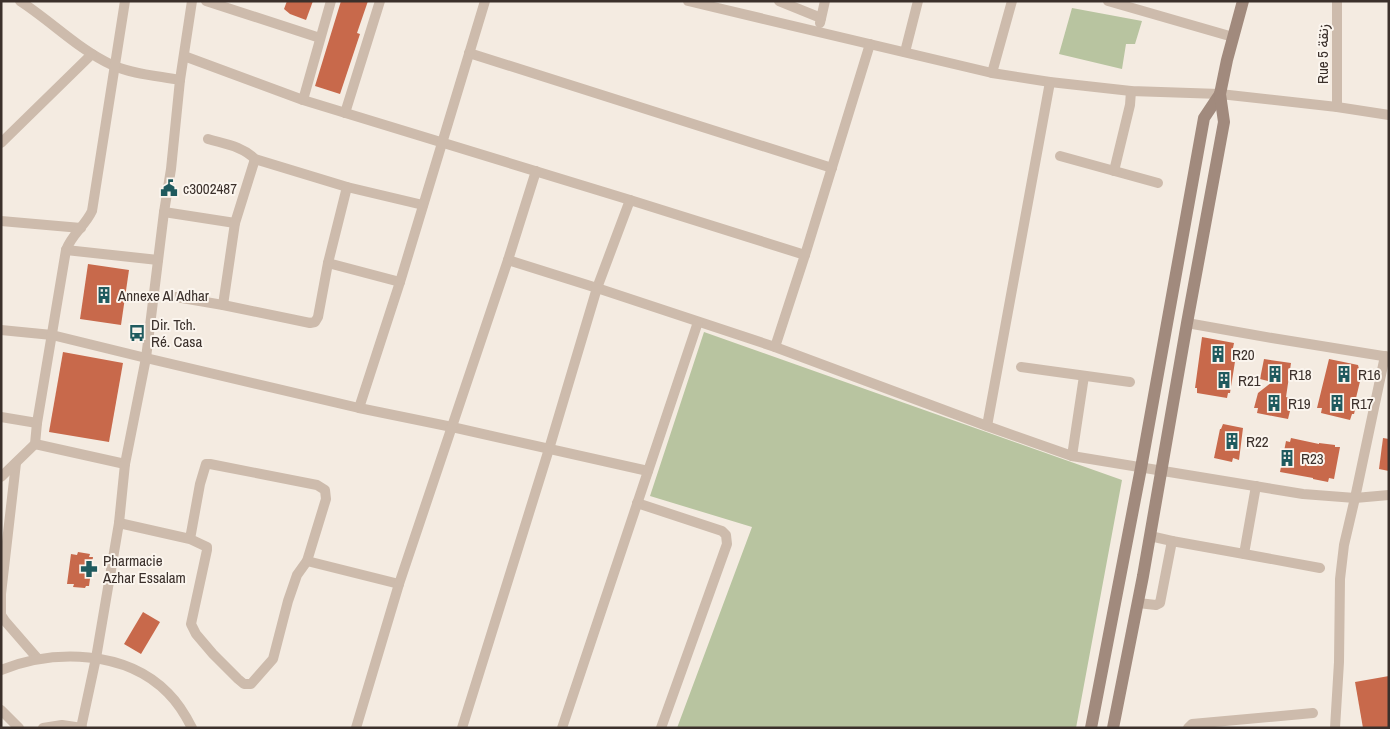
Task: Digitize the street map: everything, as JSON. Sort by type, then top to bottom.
[{"type":"street","points":[[20,1],[92,54],[114,66],[143,74],[180,80]]},
{"type":"street","points":[[1,477],[35,444],[66,250],[70,239],[89,218],[92,210],[124,1]]},
{"type":"street","points":[[43,728],[62,725],[81,728],[96,658],[119,523],[125,464],[146,358],[171,169],[180,80],[192,1]]},
{"type":"street","points":[[206,1],[320,38]]},
{"type":"street","points":[[303,100],[331,1]]},
{"type":"street","points":[[346,113],[380,1]]},
{"type":"street","points":[[359,408],[400,282],[485,1]]},
{"type":"street","points":[[688,1],[992,73],[1131,91],[1220,94],[1338,107],[1389,115]]},
{"type":"street","points":[[779,1],[821,18]]},
{"type":"street","points":[[818,32],[825,1]]},
{"type":"street","points":[[905,52],[918,1]]},
{"type":"street","points":[[992,73],[1012,1]]},
{"type":"street","points":[[1108,1],[1233,37]]},
{"type":"street","points":[[1091,728],[1141,468],[1204,118],[1220,94],[1243,1]]},
{"type":"street","name":"Rue 5 زنقة","points":[[1337,1],[1338,107]]},
{"type":"street","points":[[775,347],[870,44]]},
{"type":"street","points":[[469,52],[832,168]]},
{"type":"street","points":[[1,143],[92,54]]},
{"type":"street","points":[[184,56],[303,100],[630,200],[805,256]]},
{"type":"street","points":[[987,426],[1050,82]]},
{"type":"street","points":[[1114,171],[1130,105],[1131,91]]},
{"type":"street","points":[[1113,728],[1138,603],[1224,122],[1220,94]]},
{"type":"street","points":[[208,139],[239,148],[248,152],[255,159],[347,187],[423,205]]},
{"type":"street","points":[[1060,156],[1158,183]]},
{"type":"street","points":[[223,305],[235,223],[255,159]]},
{"type":"street","points":[[356,728],[399,584],[536,171]]},
{"type":"street","points":[[176,297],[310,323],[315,322],[318,317],[328,263],[347,187]]},
{"type":"street","points":[[462,728],[597,288],[630,200]]},
{"type":"street","points":[[164,212],[235,223]]},
{"type":"street","points":[[1,221],[81,228]]},
{"type":"street","points":[[66,250],[158,260]]},
{"type":"street","points":[[508,260],[775,347],[1072,456],[1303,494],[1355,498],[1389,496]]},
{"type":"street","points":[[328,263],[400,282]]},
{"type":"street","points":[[562,728],[698,322]]},
{"type":"street","points":[[1187,323],[1387,356],[1344,545],[1340,580],[1339,662],[1335,728]]},
{"type":"street","points":[[1,330],[52,335],[359,408],[452,426],[648,471]]},
{"type":"street","points":[[1021,367],[1130,382]]},
{"type":"street","points":[[1072,456],[1084,376]]},
{"type":"street","points":[[1,417],[38,423]]},
{"type":"street","points":[[35,444],[125,464]]},
{"type":"street","points":[[16,462],[1,594],[1,615],[38,659]]},
{"type":"street","points":[[119,523],[190,539],[206,547],[207,550],[191,624],[196,634],[213,654],[244,684],[251,684],[273,659],[291,592],[297,575],[307,561],[326,498],[324,490],[317,485],[206,464],[200,484],[190,539]]},
{"type":"street","points":[[1244,554],[1256,486]]},
{"type":"street","points":[[637,503],[722,531],[727,539],[727,544],[661,728]]},
{"type":"street","points":[[1150,536],[1320,568]]},
{"type":"street","points":[[1138,603],[1156,605],[1160,603],[1172,541]]},
{"type":"street","points":[[307,561],[399,584]]},
{"type":"street","points":[[1,670],[15,664],[38,659],[76,656],[96,658],[132,668],[169,693],[186,715],[192,728]]},
{"type":"street","points":[[1,710],[19,728]]},
{"type":"street","points":[[1188,728],[1192,724],[1313,713]]},
{"type":"green space","points":[[1072,8],[1142,21],[1135,44],[1126,44],[1122,69],[1059,54]]},
{"type":"green space","points":[[704,332],[1122,480],[1076,728],[677,728],[752,527],[650,496]]},
{"type":"building","points":[[287,1],[313,1],[306,20],[290,14],[284,9]]},
{"type":"building","points":[[341,1],[368,1],[357,33],[360,34],[340,94],[315,86]]},
{"type":"building","name":"Annexe Al Adhar","points":[[88,264],[129,270],[121,325],[80,319]]},
{"type":"building","points":[[1202,337],[1234,343],[1233,348],[1237,349],[1230,393],[1228,393],[1227,398],[1197,393],[1197,388],[1195,388]]},
{"type":"building","points":[[63,352],[123,363],[109,442],[49,432]]},
{"type":"building","points":[[1264,359],[1291,363],[1286,397],[1293,399],[1288,419],[1257,413],[1258,408],[1254,408],[1258,393],[1272,382],[1260,379]]},
{"type":"building","points":[[1329,359],[1358,365],[1359,369],[1363,369],[1354,414],[1352,414],[1350,420],[1321,413],[1322,408],[1317,408]]},
{"type":"building","name":"R22","points":[[1223,424],[1243,428],[1239,460],[1233,458],[1232,462],[1214,458],[1220,429]]},
{"type":"building","points":[[1291,438],[1340,447],[1334,479],[1329,478],[1328,482],[1280,472],[1286,441],[1290,442]]},
{"type":"building","points":[[1383,438],[1389,439],[1389,471],[1379,469]]},
{"type":"building","points":[[78,552],[90,554],[89,557],[93,557],[89,586],[85,588],[73,587],[74,584],[67,584],[71,554],[77,555]]},
{"type":"building","points":[[143,612],[160,622],[141,654],[124,644]]},
{"type":"building","points":[[1389,676],[1389,728],[1363,728],[1355,682]]},
{"type":"place","name":"c3002487","points":[[169,188]]},
{"type":"place","name":"Annexe Al Adhar","points":[[104,295]]},
{"type":"place","name":"Dir. Tch. Ré. Casa","points":[[137,333]]},
{"type":"place","name":"R20","points":[[1218,354]]},
{"type":"place","name":"R18","points":[[1275,374]]},
{"type":"place","name":"R16","points":[[1344,374]]},
{"type":"place","name":"R21","points":[[1224,380]]},
{"type":"place","name":"R19","points":[[1274,403]]},
{"type":"place","name":"R17","points":[[1337,403]]},
{"type":"place","name":"R22","points":[[1232,441]]},
{"type":"place","name":"R23","points":[[1287,458]]},
{"type":"place","name":"Pharmacie Azhar Essalam","points":[[89,569]]}]
